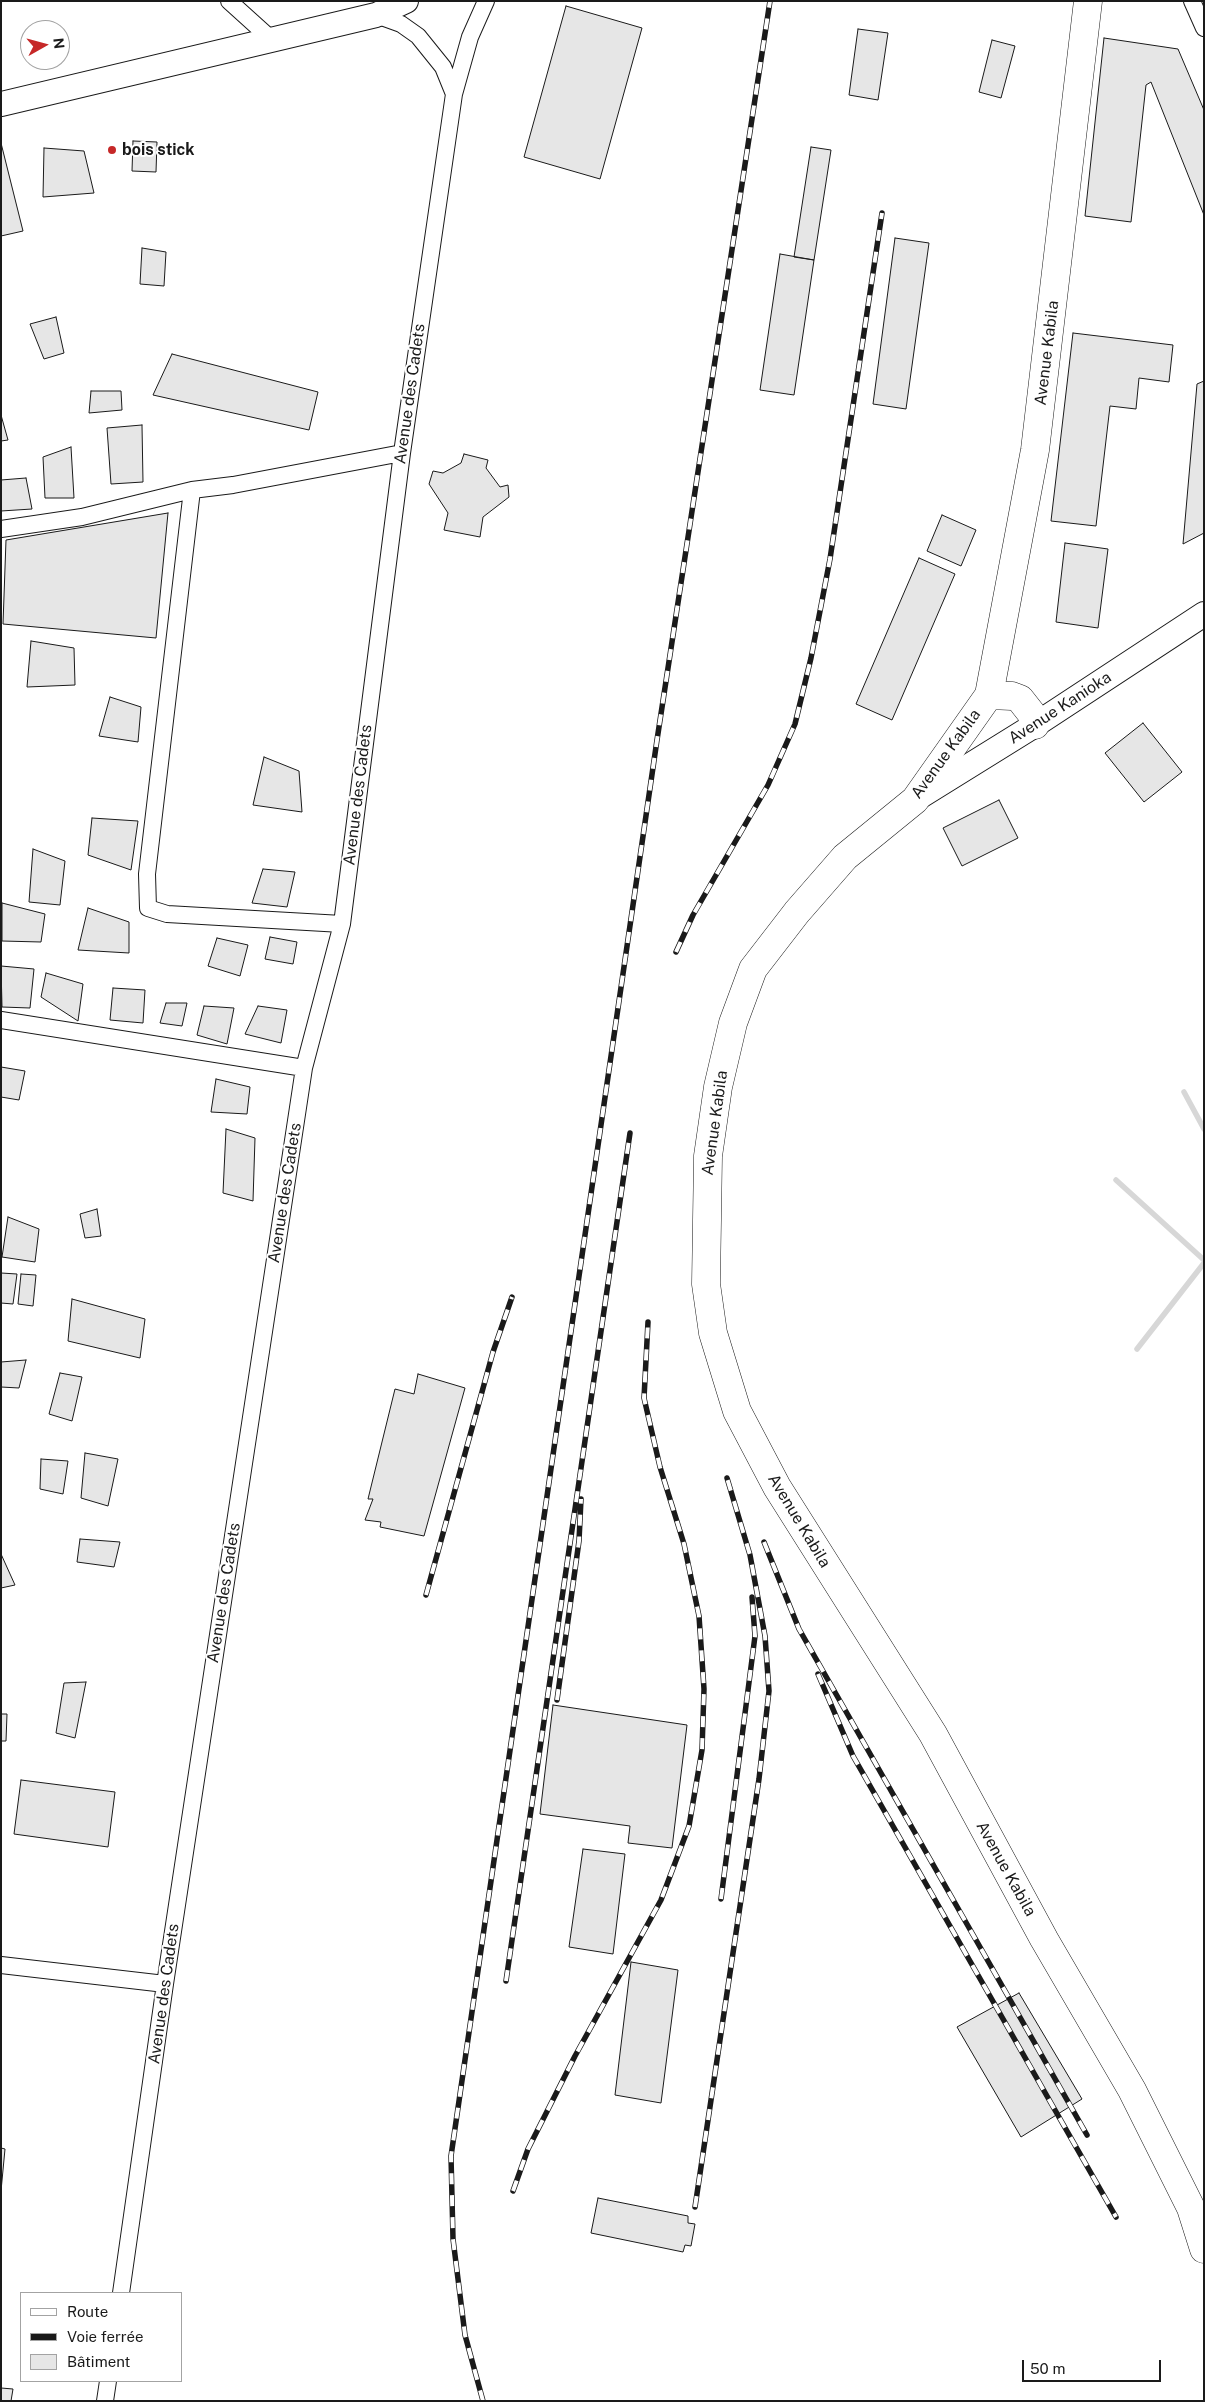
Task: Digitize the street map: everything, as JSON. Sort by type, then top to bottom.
[{"type":"highway","name":"Avenue Kabila","points":[[1088,1],[1035,450],[989,695],[915,800],[845,857],[797,912],[753,970],[731,1032],[718,1087],[708,1156],[706,1284],[714,1333],[737,1411],[777,1487],[932,1734],[1044,1939],[1132,2090],[1191,2208],[1204,2249]]},
{"type":"highway","points":[[989,695],[1012,696],[1020,699],[1031,712],[1035,725]]},
{"type":"street","points":[[230,1],[271,39]]},
{"type":"street","points":[[1,104],[376,15],[406,1]]},
{"type":"street","name":"Avenue des Cadets","points":[[121,2292],[165,1984],[304,1068],[342,924],[402,453],[454,94],[470,37],[486,1]]},
{"type":"street","points":[[1192,1],[1204,28]]},
{"type":"street","points":[[376,15],[401,24],[418,36],[443,67],[454,94]]},
{"type":"street","points":[[1,529],[82,517],[192,490],[234,485],[402,453]]},
{"type":"street","points":[[192,490],[147,874],[148,908],[167,914],[342,924]]},
{"type":"street","name":"Avenue Kanioka","points":[[915,800],[1035,725],[1204,614]]},
{"type":"street","points":[[1,1020],[304,1068]]},
{"type":"street","points":[[1,1966],[165,1984]]},
{"type":"street","points":[[105,2401],[108,2382]]},
{"type":"building","points":[[566,6],[642,28],[600,179],[524,157]]},
{"type":"building","points":[[858,29],[888,33],[878,100],[849,95]]},
{"type":"building","points":[[1104,38],[1178,49],[1204,110],[1204,215],[1151,82],[1146,85],[1131,222],[1085,216]]},
{"type":"building","points":[[992,40],[1015,46],[1001,98],[979,92]]},
{"type":"building","points":[[133,141],[157,142],[156,172],[132,171]]},
{"type":"building","points":[[1,143],[23,231],[1,236]]},
{"type":"building","points":[[811,147],[831,150],[814,260],[794,257]]},
{"type":"building","points":[[44,148],[84,151],[94,193],[43,197]]},
{"type":"building","points":[[895,238],[929,243],[906,409],[873,404]]},
{"type":"building","points":[[142,248],[166,252],[164,286],[140,284]]},
{"type":"building","points":[[780,254],[814,260],[794,395],[760,390]]},
{"type":"building","points":[[56,317],[64,353],[44,359],[30,324]]},
{"type":"building","points":[[1073,333],[1173,345],[1169,382],[1139,378],[1136,409],[1110,406],[1096,526],[1051,521]]},
{"type":"building","points":[[172,354],[318,392],[309,430],[153,395]]},
{"type":"building","points":[[1204,381],[1204,533],[1183,544],[1197,384]]},
{"type":"building","points":[[91,391],[121,391],[122,410],[89,413]]},
{"type":"building","points":[[1,415],[8,440],[1,441]]},
{"type":"building","points":[[142,425],[143,482],[111,484],[107,428]]},
{"type":"building","points":[[71,447],[74,498],[45,498],[43,457]]},
{"type":"building","points":[[464,454],[488,460],[486,468],[500,487],[508,485],[509,497],[483,517],[480,537],[444,530],[448,513],[429,484],[433,471],[443,473],[461,463]]},
{"type":"building","points":[[26,478],[32,509],[1,511],[1,480]]},
{"type":"building","points":[[168,513],[156,638],[3,624],[6,540]]},
{"type":"building","points":[[942,515],[976,530],[961,566],[927,551]]},
{"type":"building","points":[[1065,543],[1108,549],[1098,628],[1056,622]]},
{"type":"building","points":[[919,558],[955,574],[892,720],[856,704]]},
{"type":"building","points":[[31,641],[74,648],[75,685],[27,687]]},
{"type":"building","points":[[110,697],[141,707],[138,742],[99,736]]},
{"type":"building","points":[[1143,723],[1182,772],[1144,802],[1105,753]]},
{"type":"building","points":[[264,757],[299,771],[302,812],[253,805]]},
{"type":"building","points":[[999,800],[1018,838],[962,866],[943,828]]},
{"type":"building","points":[[92,818],[138,821],[131,870],[88,855]]},
{"type":"building","points":[[33,849],[65,861],[60,905],[29,902]]},
{"type":"building","points":[[263,869],[295,872],[287,907],[252,903]]},
{"type":"building","points":[[2,903],[45,914],[41,942],[2,941]]},
{"type":"building","points":[[88,908],[129,922],[129,953],[78,950]]},
{"type":"building","points":[[270,937],[297,942],[293,964],[265,959]]},
{"type":"building","points":[[217,938],[248,945],[240,976],[208,966]]},
{"type":"building","points":[[1,966],[34,969],[30,1008],[2,1007]]},
{"type":"building","points":[[46,973],[83,984],[78,1021],[41,997]]},
{"type":"building","points":[[113,988],[145,990],[143,1023],[110,1020]]},
{"type":"building","points":[[166,1003],[187,1003],[182,1026],[160,1023]]},
{"type":"building","points":[[204,1006],[234,1008],[227,1044],[197,1035]]},
{"type":"building","points":[[258,1006],[287,1010],[281,1043],[245,1034]]},
{"type":"building","points":[[1,1067],[25,1071],[19,1100],[1,1097]]},
{"type":"building","points":[[216,1079],[250,1087],[247,1114],[211,1112]]},
{"type":"building","points":[[226,1129],[255,1138],[253,1201],[223,1193]]},
{"type":"building","points":[[97,1209],[101,1236],[85,1238],[80,1214]]},
{"type":"building","points":[[8,1217],[39,1229],[35,1262],[2,1257]]},
{"type":"building","points":[[1,1273],[17,1274],[13,1304],[1,1303]]},
{"type":"building","points":[[21,1274],[36,1275],[33,1306],[18,1304]]},
{"type":"building","points":[[72,1299],[145,1319],[140,1358],[68,1341]]},
{"type":"building","points":[[26,1360],[19,1388],[1,1387],[1,1362]]},
{"type":"building","points":[[60,1373],[82,1377],[72,1421],[49,1414]]},
{"type":"building","points":[[418,1374],[465,1388],[424,1536],[380,1527],[381,1522],[365,1520],[373,1499],[368,1499],[395,1389],[414,1394]]},
{"type":"building","points":[[85,1453],[118,1459],[108,1506],[81,1498]]},
{"type":"building","points":[[41,1459],[68,1461],[63,1494],[40,1489]]},
{"type":"building","points":[[80,1539],[120,1542],[114,1567],[77,1562]]},
{"type":"building","points":[[1,1554],[15,1585],[1,1588]]},
{"type":"building","points":[[86,1682],[75,1738],[56,1733],[64,1683]]},
{"type":"building","points":[[553,1705],[687,1725],[672,1848],[628,1843],[630,1826],[540,1814]]},
{"type":"building","points":[[1,1714],[7,1714],[6,1741],[1,1741]]},
{"type":"building","points":[[21,1780],[115,1792],[108,1847],[14,1834]]},
{"type":"building","points":[[583,1849],[625,1854],[613,1954],[569,1947]]},
{"type":"building","points":[[631,1962],[678,1970],[661,2103],[615,2095]]},
{"type":"building","points":[[1019,1993],[1082,2099],[1021,2137],[957,2027]]},
{"type":"building","points":[[1,2148],[5,2149],[1,2191]]},
{"type":"building","points":[[598,2198],[688,2216],[688,2223],[695,2224],[691,2246],[685,2245],[683,2252],[591,2233]]},
{"type":"building","points":[[1,2388],[13,2389],[11,2401],[1,2401]]},
{"type":"waterway","points":[[1184,1092],[1204,1129]]},
{"type":"waterway","points":[[1116,1180],[1204,1260]]},
{"type":"waterway","points":[[1137,1349],[1204,1263]]},
{"type":"railway","points":[[483,2401],[465,2335],[453,2239],[451,2156],[657,740],[770,1]]},
{"type":"railway","points":[[676,952],[693,915],[768,785],[795,724],[811,658],[830,559],[882,213]]},
{"type":"railway","points":[[506,1981],[630,1133]]},
{"type":"railway","points":[[426,1595],[493,1352],[512,1297]]},
{"type":"railway","points":[[513,2191],[528,2149],[575,2056],[661,1900],[689,1826],[702,1750],[704,1689],[699,1616],[684,1544],[660,1467],[644,1398],[648,1322]]},
{"type":"railway","points":[[695,2207],[759,1779],[769,1691],[765,1636],[750,1555],[727,1478]]},
{"type":"railway","points":[[557,1700],[579,1541],[581,1499]]},
{"type":"railway","points":[[764,1542],[799,1629],[1087,2135]]},
{"type":"railway","points":[[721,1899],[755,1636],[752,1597]]},
{"type":"railway","points":[[818,1674],[853,1756],[1116,2217]]},
{"type":"place","name":"bois stick","points":[[112,150]]}]
